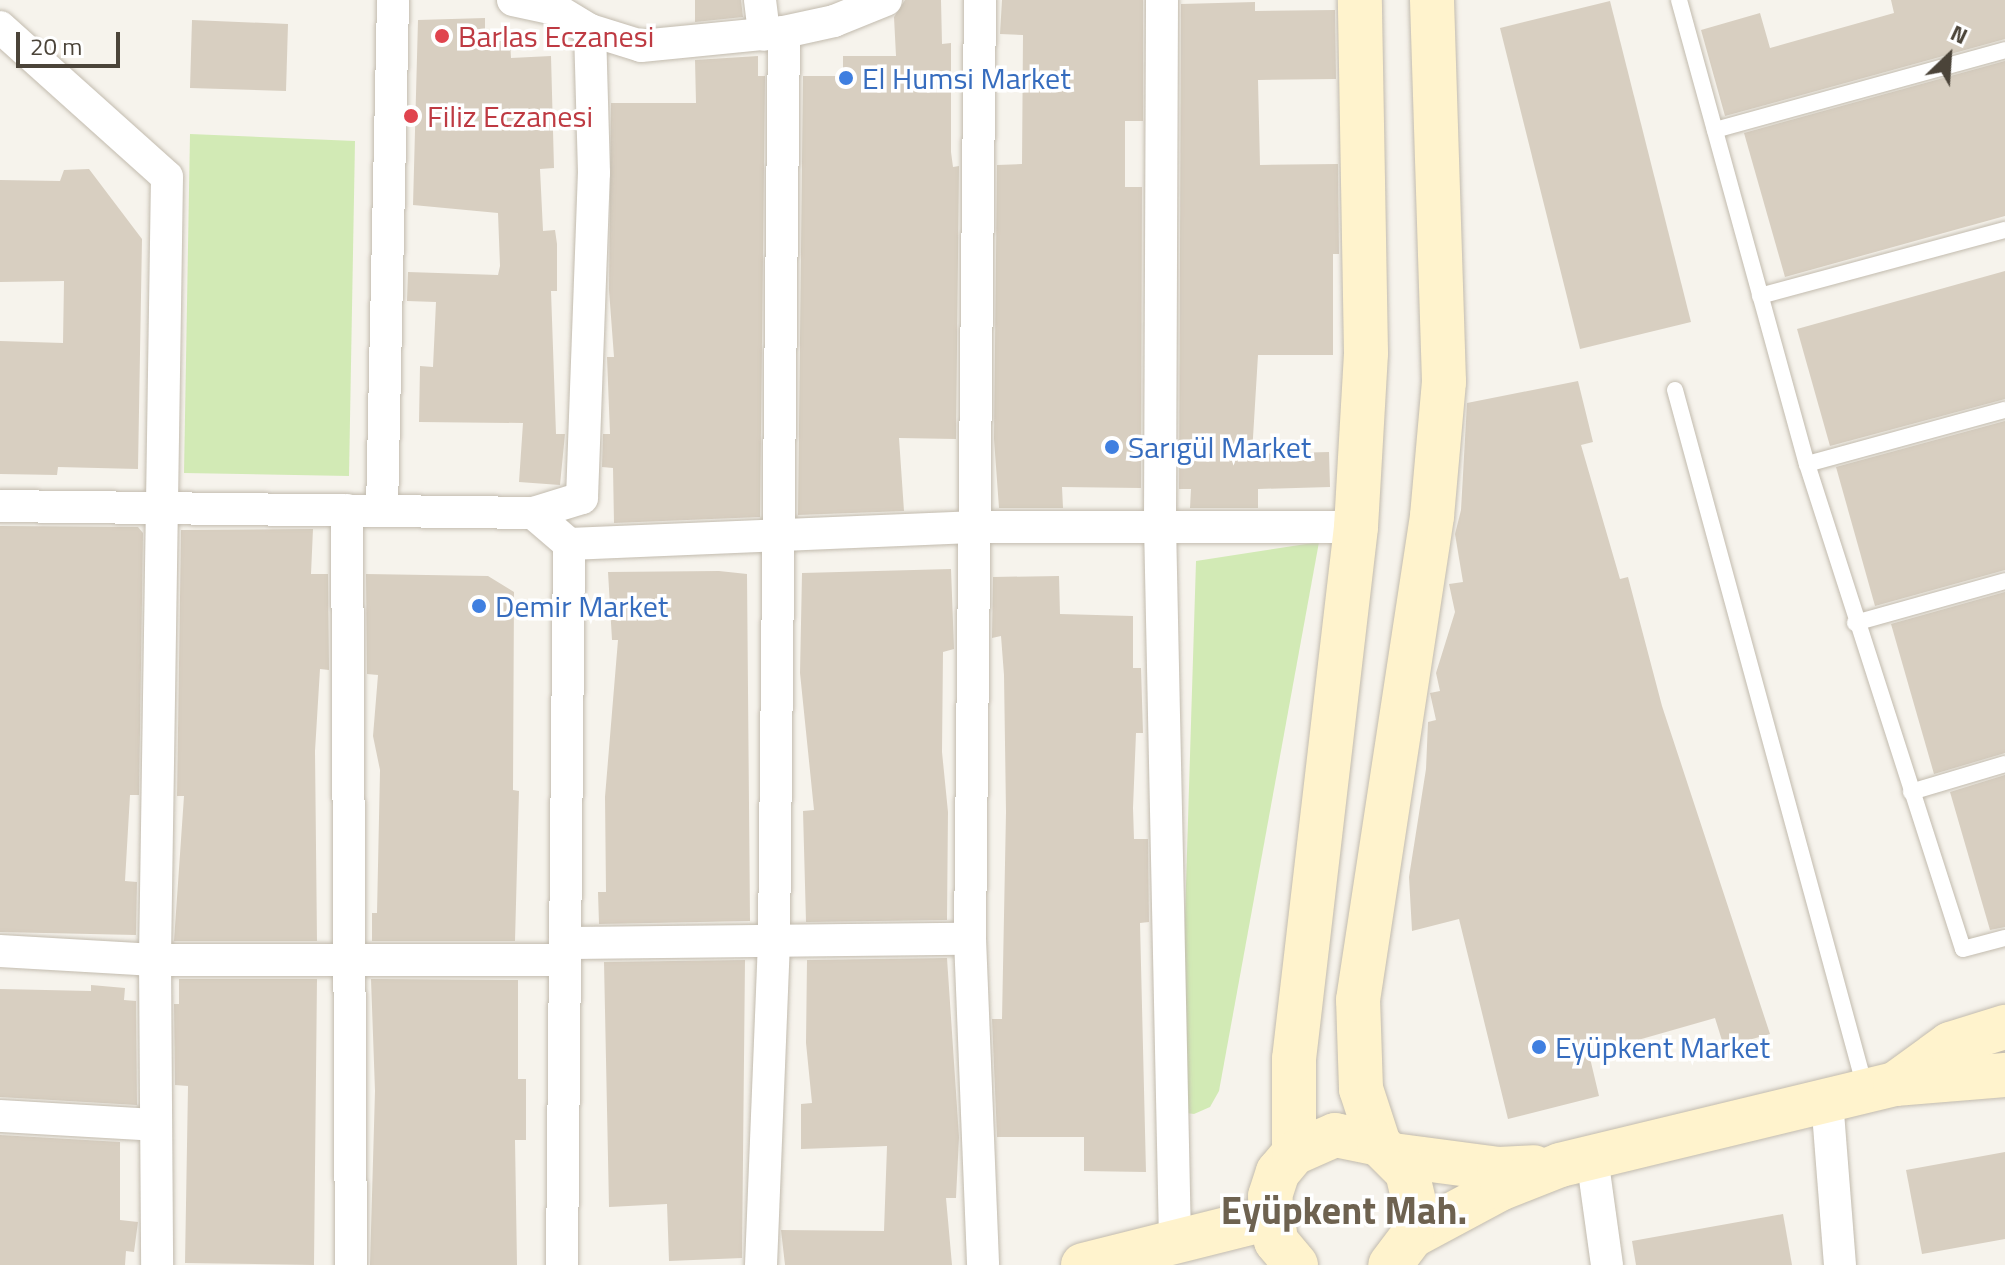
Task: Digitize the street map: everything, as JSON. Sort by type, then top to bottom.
[{"type":"main road","points":[[1294,1153],[1294,1059],[1337,655],[1356,527],[1366,353],[1360,0]]},
{"type":"main road","points":[[1400,1256],[1415,1192],[1386,1150],[1361,1089],[1358,1000],[1432,516],[1444,382],[1432,0]]},
{"type":"main road","points":[[1862,1092],[1950,1044],[2005,1027]]},
{"type":"main road","points":[[1400,1256],[1502,1188],[1576,1161],[1862,1092],[2003,1083]]},
{"type":"main road","points":[[1292,1263],[1270,1218],[1278,1172],[1294,1153],[1335,1135],[1386,1150],[1499,1169],[1576,1161]]},
{"type":"main road","points":[[1083,1265],[1175,1239],[1270,1218]]},
{"type":"street","points":[[382,510],[393,0]]},
{"type":"street","points":[[513,0],[554,4],[590,30],[641,46],[774,34],[834,21],[886,0]]},
{"type":"street","points":[[760,0],[774,34],[779,535],[774,940],[761,1265]]},
{"type":"street","points":[[980,0],[978,527],[970,939],[983,1265]]},
{"type":"street","points":[[1162,0],[1160,524],[1175,1239]]},
{"type":"street","points":[[0,27],[167,177],[155,960],[157,1265]]},
{"type":"street","points":[[0,506],[533,513],[582,498],[594,173],[590,30]]},
{"type":"street","points":[[347,510],[351,1265]]},
{"type":"street","points":[[533,513],[569,544],[978,527],[1160,524],[1356,527]]},
{"type":"street","points":[[562,1265],[569,544]]},
{"type":"street","points":[[0,951],[155,960],[349,962],[774,940],[970,939]]},
{"type":"street","points":[[1840,1265],[1862,1092]]},
{"type":"street","points":[[0,1116],[156,1125]]},
{"type":"street","points":[[1576,1161],[1607,1265]]},
{"type":"lane","points":[[1679,0],[1807,464],[1855,623],[1963,949],[2005,938]]},
{"type":"lane","points":[[1715,130],[2005,50]]},
{"type":"lane","points":[[1760,296],[2005,230]]},
{"type":"lane","points":[[1675,390],[1862,1092]]},
{"type":"lane","points":[[1807,464],[2005,410]]},
{"type":"lane","points":[[1855,623],[2005,581]]},
{"type":"lane","points":[[1911,792],[2005,764]]},
{"type":"green space","points":[[190,134],[355,141],[349,476],[184,473]]},
{"type":"green space","points":[[1319,542],[1219,1091],[1210,1107],[1194,1114],[1179,1112],[1196,561]]},
{"type":"building","points":[[695,0],[741,0],[743,17],[695,22]]},
{"type":"building","points":[[905,0],[941,0],[942,44],[951,43],[951,152],[953,167],[959,166],[956,439],[899,438],[904,511],[798,515],[803,76],[843,76],[843,56],[896,56],[894,17]]},
{"type":"building","points":[[1002,0],[1143,0],[1143,121],[1125,121],[1125,187],[1142,187],[1141,488],[1062,487],[1063,508],[999,508],[994,439],[997,165],[1022,164],[1023,35],[1000,34]]},
{"type":"building","points":[[1891,0],[2005,0],[2005,39],[1725,116],[1701,30],[1760,13],[1770,48],[1894,13]]},
{"type":"building","points":[[1610,1],[1691,322],[1580,349],[1500,28]]},
{"type":"building","points":[[1255,2],[1255,11],[1335,10],[1336,79],[1258,80],[1260,165],[1338,164],[1339,254],[1333,254],[1333,355],[1258,355],[1252,454],[1329,452],[1330,487],[1258,489],[1258,508],[1190,508],[1191,489],[1179,489],[1181,4]]},
{"type":"building","points":[[485,18],[485,41],[510,41],[511,58],[551,56],[554,168],[540,169],[543,231],[555,230],[557,244],[557,291],[551,291],[556,434],[565,434],[560,485],[519,482],[523,423],[419,422],[420,366],[433,367],[436,302],[407,301],[408,272],[498,275],[500,266],[498,213],[413,205],[418,20]]},
{"type":"building","points":[[192,20],[288,24],[286,91],[190,88]]},
{"type":"building","points":[[758,56],[758,76],[765,76],[760,517],[614,523],[613,468],[602,467],[603,434],[610,434],[607,357],[614,357],[609,290],[611,103],[696,103],[695,60]]},
{"type":"building","points":[[2005,61],[2005,216],[1785,277],[1744,133]]},
{"type":"building","points":[[89,169],[142,239],[138,469],[58,467],[57,475],[0,474],[0,341],[63,343],[64,281],[0,282],[0,180],[60,181],[64,170]]},
{"type":"building","points":[[2005,271],[2005,399],[1830,446],[1797,329]]},
{"type":"building","points":[[1578,381],[1593,442],[1581,445],[1620,579],[1628,577],[1662,706],[1770,1034],[1724,1047],[1715,1018],[1589,1054],[1599,1096],[1508,1119],[1459,919],[1412,931],[1409,877],[1426,769],[1428,722],[1436,720],[1430,693],[1440,691],[1436,673],[1455,612],[1449,584],[1463,582],[1455,534],[1461,510],[1467,403]]},
{"type":"building","points":[[2005,421],[2005,570],[1875,606],[1836,467]]},
{"type":"building","points":[[0,526],[138,527],[143,533],[139,795],[130,795],[125,881],[137,882],[136,935],[0,932]]},
{"type":"building","points":[[313,529],[311,574],[328,574],[329,670],[320,669],[315,751],[317,941],[174,941],[184,796],[177,796],[181,530]]},
{"type":"building","points":[[951,569],[954,649],[943,652],[942,752],[948,812],[947,920],[806,922],[803,811],[814,810],[800,673],[802,573]]},
{"type":"building","points":[[719,571],[747,574],[750,921],[599,924],[598,892],[606,892],[605,797],[618,640],[612,640],[608,572]]},
{"type":"building","points":[[366,574],[488,576],[514,592],[513,790],[519,791],[515,941],[372,941],[372,913],[377,913],[380,770],[373,736],[378,675],[367,674]]},
{"type":"building","points":[[1059,576],[1060,614],[1133,616],[1133,668],[1141,668],[1143,733],[1136,733],[1133,808],[1134,839],[1148,839],[1149,922],[1140,923],[1146,1172],[1084,1171],[1084,1137],[997,1137],[992,1019],[1002,1019],[1006,812],[1004,675],[1001,636],[992,638],[993,577]]},
{"type":"building","points":[[2005,592],[2005,753],[1934,774],[1891,624]]},
{"type":"building","points":[[2005,775],[2005,927],[1990,930],[1950,792]]},
{"type":"building","points":[[947,958],[959,1137],[956,1198],[946,1198],[952,1265],[785,1265],[781,1230],[884,1231],[887,1146],[801,1149],[801,1104],[812,1103],[806,1043],[807,960]]},
{"type":"building","points":[[745,960],[742,1258],[669,1261],[667,1204],[609,1207],[604,962]]},
{"type":"building","points":[[179,979],[317,979],[314,1265],[185,1263],[188,1086],[175,1085],[174,1004],[179,1004]]},
{"type":"building","points":[[371,979],[518,980],[518,1079],[526,1079],[526,1140],[515,1140],[517,1265],[370,1265],[375,1091]]},
{"type":"building","points":[[91,985],[125,988],[124,1000],[136,1001],[137,1105],[0,1097],[0,989],[91,991]]},
{"type":"building","points":[[0,1135],[120,1142],[120,1220],[138,1222],[134,1252],[126,1251],[125,1265],[0,1265]]},
{"type":"building","points":[[2005,1152],[2005,1239],[1922,1254],[1906,1170]]},
{"type":"building","points":[[1783,1214],[1792,1265],[1636,1265],[1632,1241]]},
{"type":"place","name":"Barlas Eczanesi","points":[[442,36]]},
{"type":"place","name":"El Humsi Market","points":[[846,78]]},
{"type":"place","name":"Filiz Eczanesi","points":[[411,116]]},
{"type":"place","name":"Sarıgül Market","points":[[1112,447]]},
{"type":"place","name":"Demir Market","points":[[479,606]]},
{"type":"place","name":"Eyüpkent Market","points":[[1539,1047]]},
{"type":"district","name":"Eyüpkent Mah.","points":[[1344,1211]]}]
